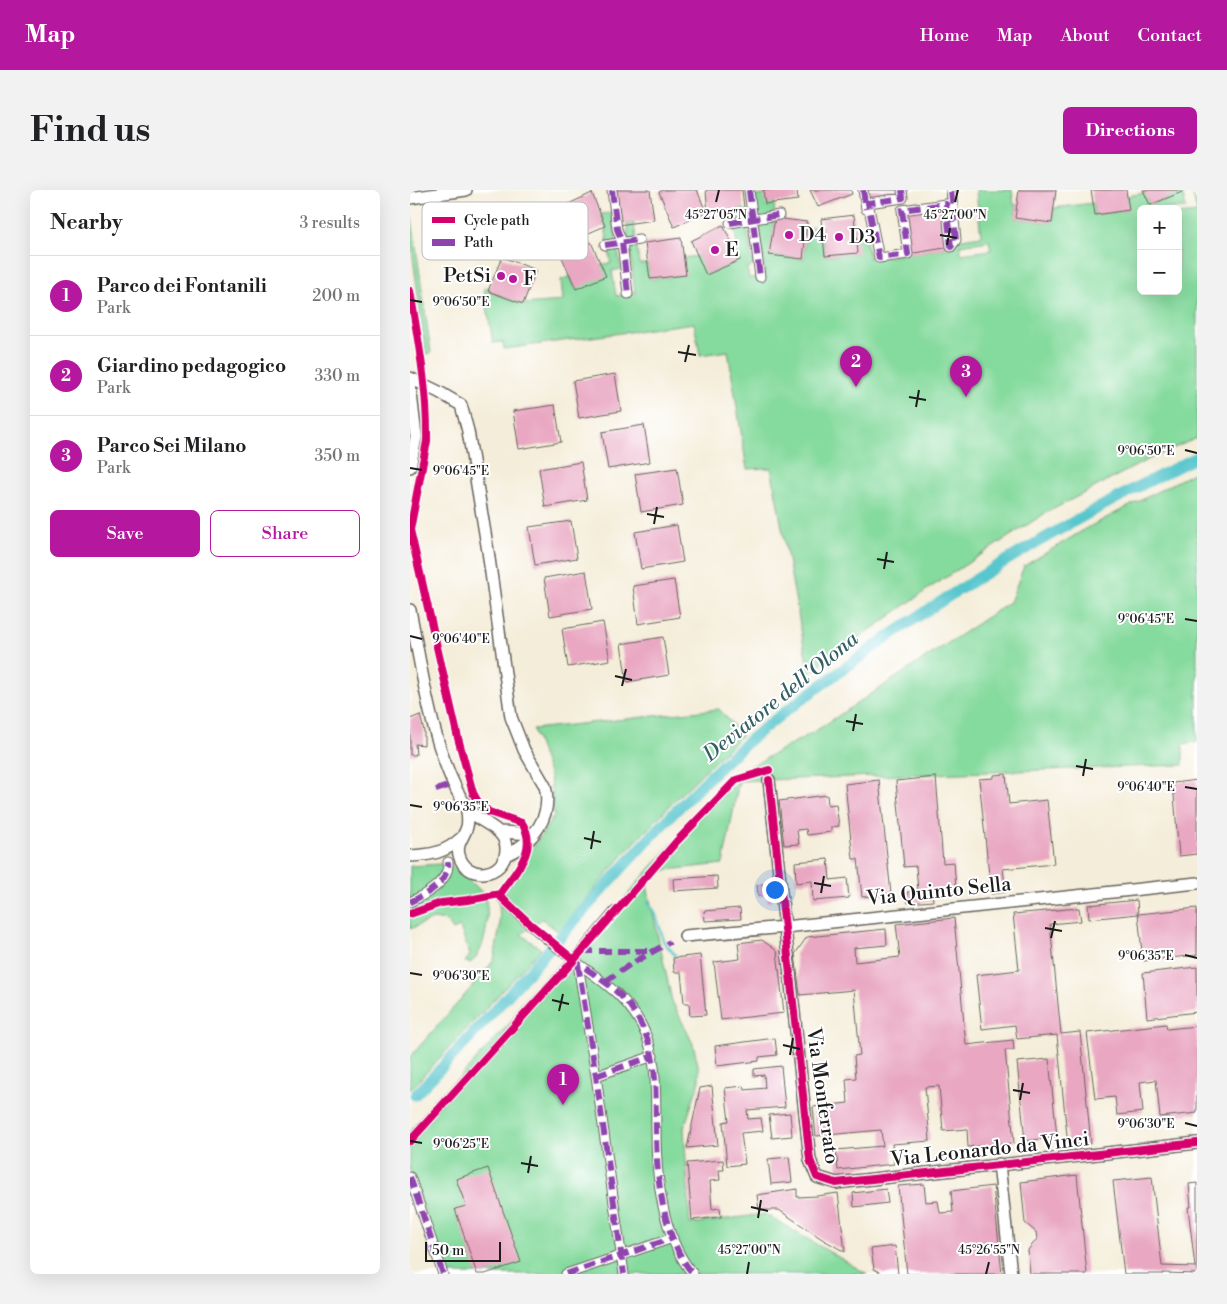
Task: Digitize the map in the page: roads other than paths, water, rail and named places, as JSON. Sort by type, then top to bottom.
[{"type":"street","points":[[410,198],[466,190]]},
{"type":"street","points":[[612,190],[617,229],[622,242],[628,294]]},
{"type":"street","points":[[749,190],[760,277]]},
{"type":"street","points":[[864,190],[875,266]]},
{"type":"street","points":[[902,190],[903,198],[868,203],[879,258],[908,254],[902,210],[946,204],[951,248],[956,240],[951,190]]},
{"type":"street","points":[[732,223],[777,216]]},
{"type":"street","points":[[410,378],[440,392],[461,405],[468,431],[488,552],[511,717],[516,732],[548,795],[546,816],[534,834],[519,848],[506,855]]},
{"type":"street","points":[[410,385],[414,412],[414,434],[416,437],[410,467]]},
{"type":"street","points":[[410,447],[414,434]]},
{"type":"street","points":[[410,610],[436,738],[444,760],[458,792],[466,804],[472,813],[496,830],[504,839],[506,855],[503,862],[490,872],[474,872],[467,868],[459,854],[462,836],[468,825],[466,804]]},
{"type":"street","name":"Via Monferrato","points":[[769,780],[810,1160],[817,1177]]},
{"type":"street","points":[[410,856],[433,854],[453,846],[462,836],[477,825],[485,825],[496,830],[534,834]]},
{"type":"street","points":[[433,854],[462,861]]},
{"type":"street","points":[[410,902],[439,885],[448,867],[448,862]]},
{"type":"street","name":"Via Quinto Sella","points":[[685,936],[1197,883]]},
{"type":"street","points":[[500,894],[528,923],[565,954],[605,982],[621,996],[632,1008],[643,1028],[656,1071],[657,1162],[662,1202],[673,1238],[687,1267],[693,1274]]},
{"type":"street","points":[[410,1141],[576,962],[615,911]]},
{"type":"street","points":[[576,962],[596,1076],[624,1274]]},
{"type":"street","points":[[596,1076],[653,1056]]},
{"type":"street","name":"Via Leonardo da Vinci","points":[[817,1177],[836,1183],[1197,1143]]},
{"type":"street","points":[[999,1164],[1011,1274]]},
{"type":"street","points":[[410,1177],[443,1274]]},
{"type":"street","points":[[566,1274],[673,1238]]},
{"type":"waterway","name":"Deviatore dell'Olona","points":[[415,1095],[492,1013],[643,845],[735,752],[808,695],[881,642],[968,584],[1058,530],[1197,457]]},
{"type":"waterway","points":[[648,902],[655,913],[664,942],[675,955]]},
{"type":"place","name":"D4","points":[[789,235]]},
{"type":"place","name":"D3","points":[[839,237]]},
{"type":"place","name":"E","points":[[715,250]]},
{"type":"place","name":"PetSi","points":[[501,276]]},
{"type":"place","name":"F","points":[[513,279]]},
{"type":"place","name":"Giardino pedagogico","points":[[856,387]]},
{"type":"place","name":"Parco Sei Milano","points":[[966,397]]},
{"type":"place","name":"Parco dei Fontanili","points":[[563,1105]]}]
